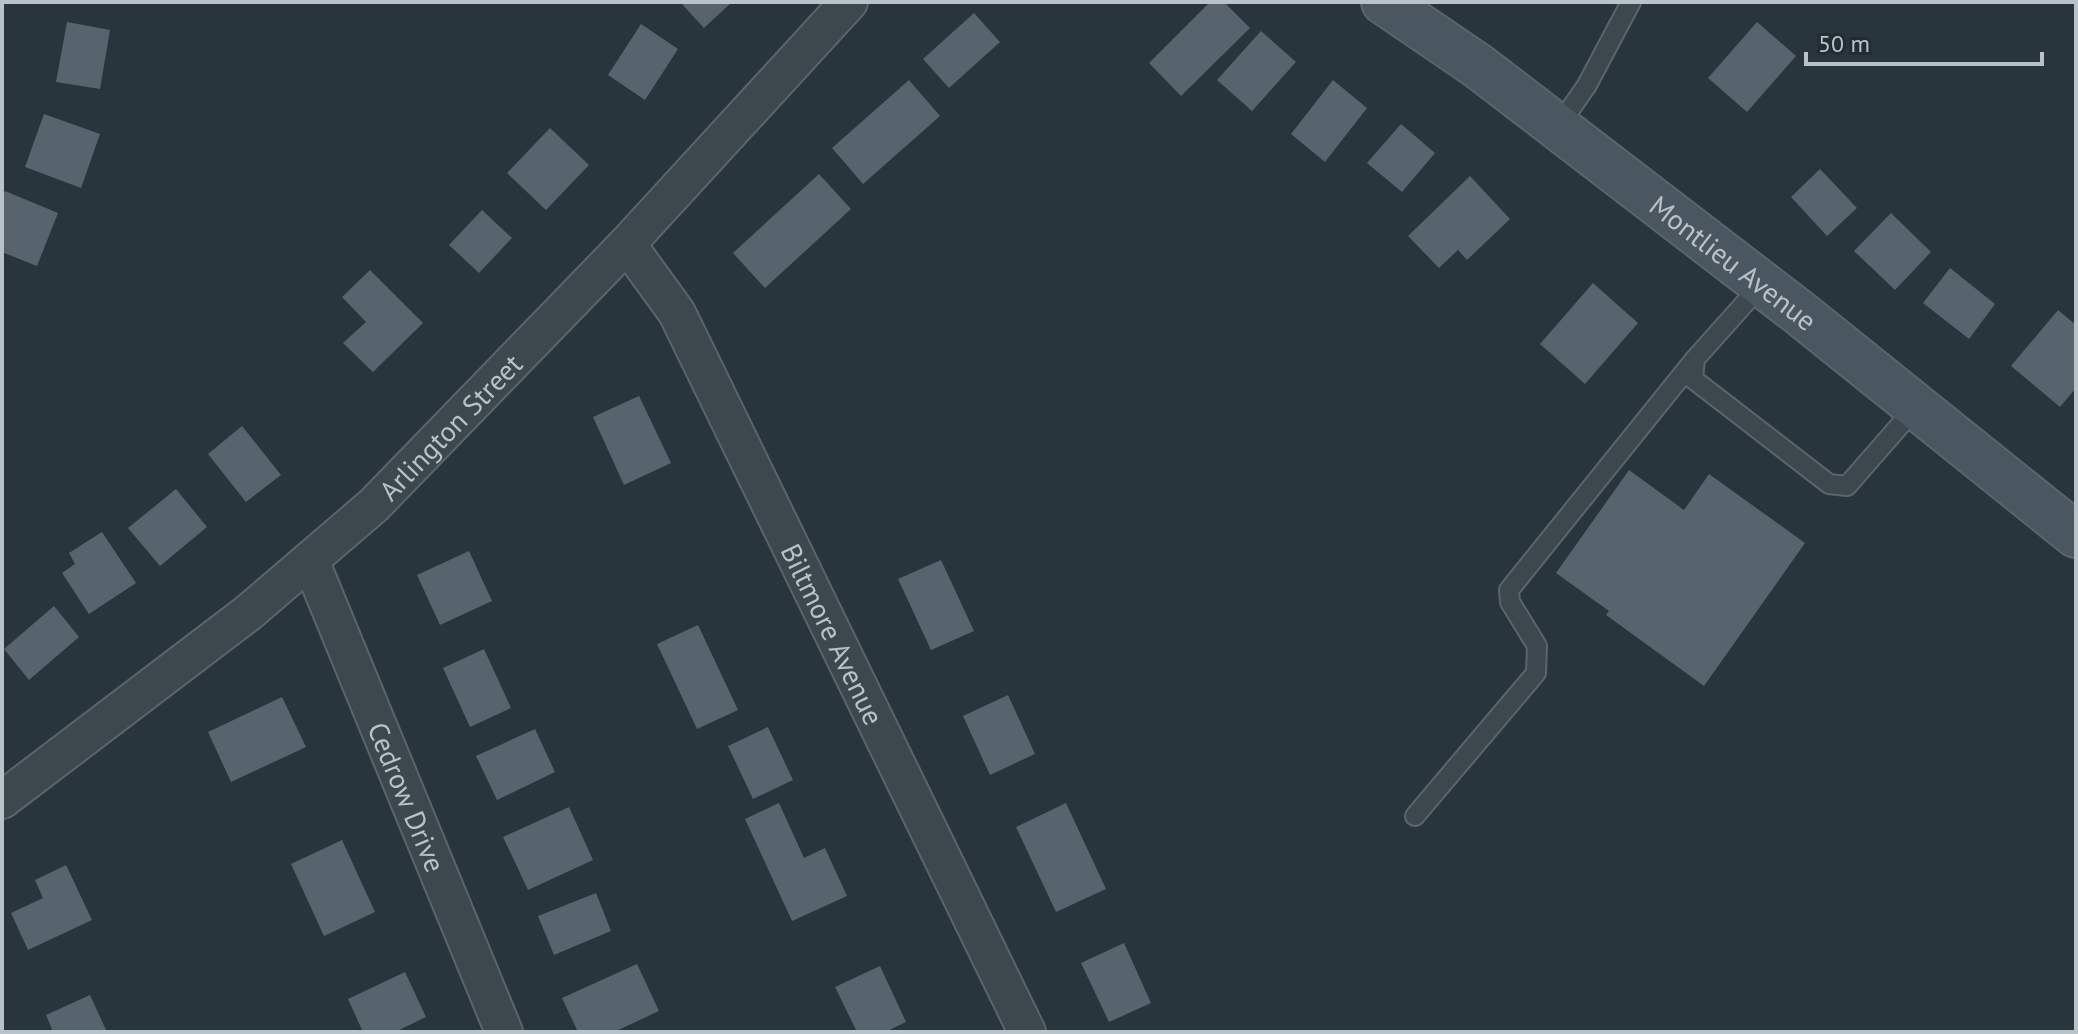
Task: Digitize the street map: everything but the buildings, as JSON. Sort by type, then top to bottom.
[{"type":"street","name":"Arlington Street","points":[[2,800],[248,613],[374,505],[627,244],[849,2]]},
{"type":"street","name":"Montlieu Avenue","points":[[1384,2],[1478,66],[1762,284],[2076,535]]},
{"type":"street","name":"Biltmore Avenue","points":[[627,244],[677,313],[1027,1032]]},
{"type":"street","name":"Cedrow Drive","points":[[310,560],[504,1032]]},
{"type":"lane","points":[[1558,127],[1587,85],[1631,2]]},
{"type":"lane","points":[[1415,816],[1536,673],[1537,646],[1510,602],[1509,590],[1695,359],[1762,284]]},
{"type":"lane","points":[[1695,359],[1693,379],[1829,484],[1847,486],[1916,407]]}]
